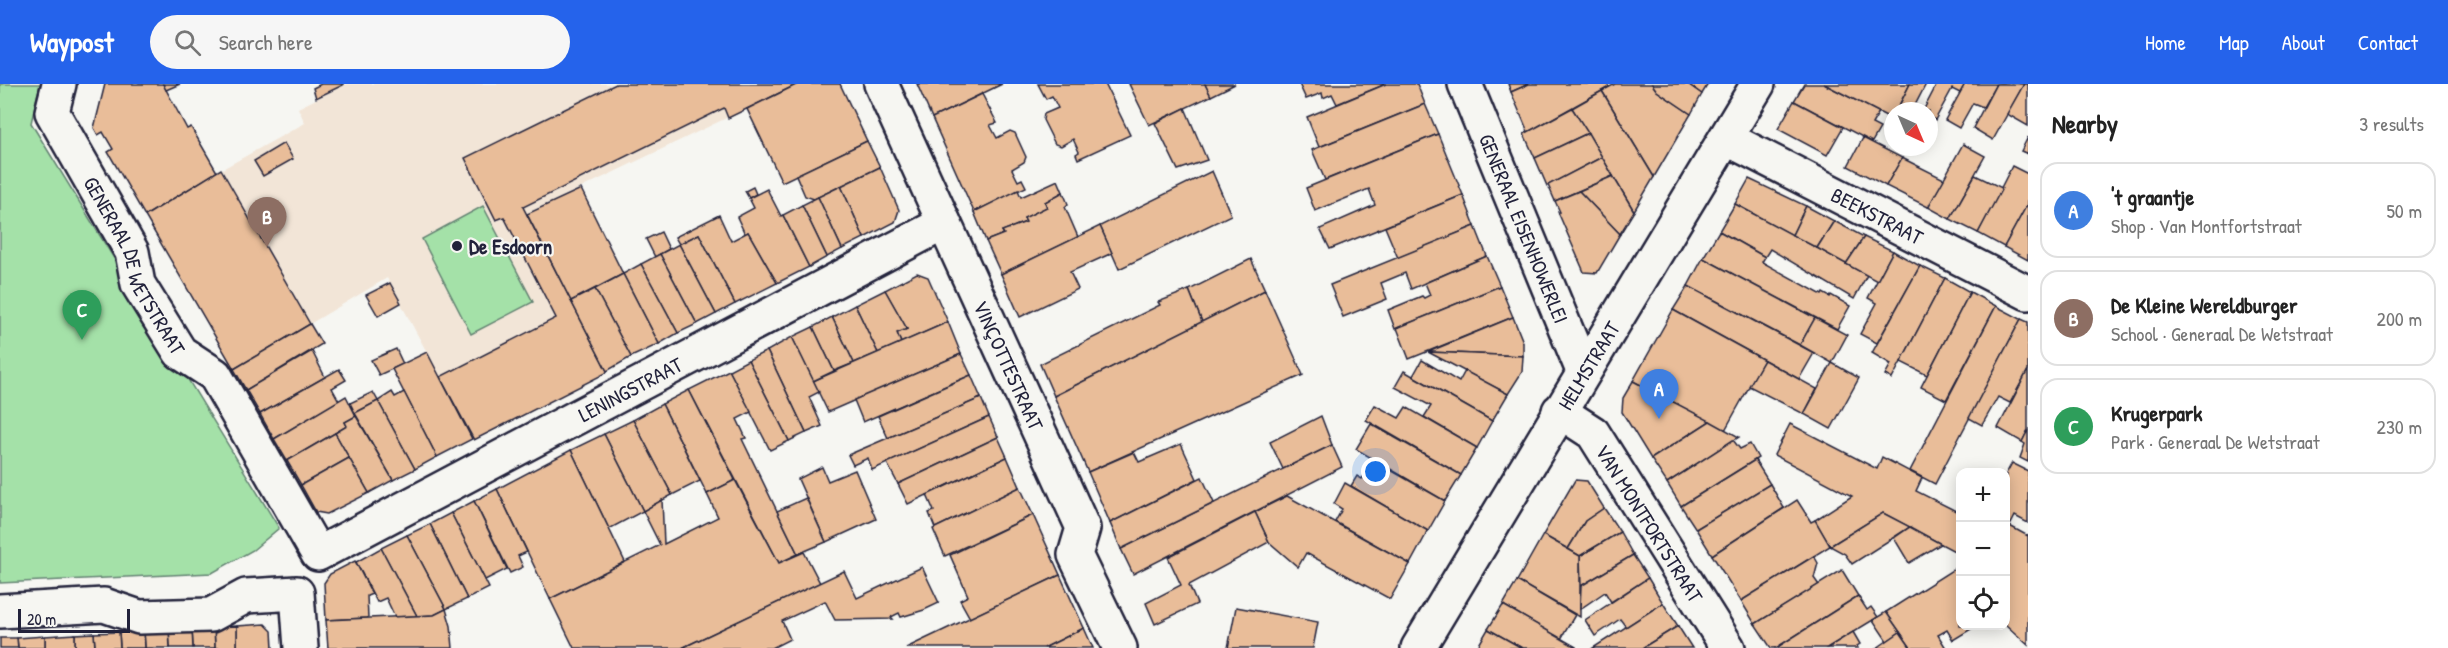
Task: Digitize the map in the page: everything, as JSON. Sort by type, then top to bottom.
[{"type":"street","name":"GENERAAL DE WETSTRAAT","points":[[59,84],[52,112],[132,252],[138,284],[180,352],[215,375],[318,554]]},
{"type":"street","name":"VINÇOTTESTRAAT","points":[[881,84],[1083,528],[1075,555],[1120,648]]},
{"type":"street","name":"GENERAAL EISENHOWERLEI","points":[[1466,84],[1583,371]]},
{"type":"street","name":"HELMSTRAAT","points":[[1418,648],[1758,84]]},
{"type":"street","name":"BEEKSTRAAT","points":[[1726,138],[2028,293]]},
{"type":"street","name":"LENINGSTRAAT","points":[[318,554],[944,223]]},
{"type":"street","name":"VAN MONTFORTSTRAAT","points":[[1559,411],[1593,433],[1728,648]]},
{"type":"street","points":[[0,611],[104,605],[139,617],[212,615],[246,596],[297,593],[301,648]]},
{"type":"shaded area","name":"De Esdoorn","points":[[346,84],[797,84],[527,214],[607,371],[474,440],[387,278],[234,369],[217,172],[305,123],[298,108]]},
{"type":"green space","points":[[0,84],[40,84],[31,123],[279,528],[253,550],[212,573],[0,583]]},
{"type":"green space","points":[[483,206],[533,302],[471,334],[422,239]]},
{"type":"building","points":[[105,84],[163,84],[187,129],[191,127],[217,172],[145,216],[108,152],[113,149],[103,132],[98,135],[94,128]]},
{"type":"building","points":[[163,84],[180,84],[166,90]]},
{"type":"building","points":[[321,84],[343,85],[316,98],[313,88]]},
{"type":"building","points":[[616,84],[798,84],[728,118],[724,108],[523,207],[607,371],[474,440],[440,377],[556,318],[504,217],[496,220],[465,158]]},
{"type":"building","points":[[798,84],[840,84],[867,141],[782,182],[747,109]]},
{"type":"building","points":[[917,84],[1002,84],[932,118]]},
{"type":"building","points":[[1038,84],[1105,84],[1130,135],[1078,159],[1076,154],[1079,152],[1073,139],[1061,146],[1055,144],[1043,120],[1044,114],[1058,108],[1052,96],[1046,99]]},
{"type":"building","points":[[1129,84],[1205,84],[1211,96],[1149,125]]},
{"type":"building","points":[[1205,84],[1235,84],[1211,96]]},
{"type":"building","points":[[1299,84],[1386,84],[1337,104],[1332,94],[1323,98],[1322,93],[1306,99]]},
{"type":"building","points":[[1386,84],[1417,84],[1425,104],[1319,147],[1307,117]]},
{"type":"building","points":[[1508,84],[1529,84],[1511,92]]},
{"type":"building","points":[[1529,84],[1607,84],[1609,87],[1528,132],[1511,92]]},
{"type":"building","points":[[1615,84],[1652,84],[1657,91],[1691,114],[1654,177],[1602,91]]},
{"type":"building","points":[[1652,84],[1688,84],[1702,94],[1691,114],[1657,91]]},
{"type":"building","points":[[1688,84],[1708,84],[1702,94]]},
{"type":"building","points":[[1804,84],[1824,84],[1879,112],[1872,124],[1880,128],[1872,142],[1794,101]]},
{"type":"building","points":[[1824,84],[1910,84],[1901,102],[1884,102],[1884,115]]},
{"type":"building","points":[[1910,84],[1926,84],[1917,102],[1901,102]]},
{"type":"building","points":[[1937,84],[1965,84],[1960,93],[1952,89],[1938,115],[1938,102],[1928,102]]},
{"type":"building","points":[[1965,84],[1996,84],[1983,107],[1973,103],[1959,128],[1945,120]]},
{"type":"building","points":[[1996,84],[2024,84],[1993,140],[1973,128]]},
{"type":"building","points":[[2024,84],[2028,84],[2028,126],[2007,114]]},
{"type":"building","points":[[1602,91],[1654,177],[1634,211],[1572,108]]},
{"type":"building","points":[[982,94],[997,123],[990,125],[997,138],[1010,131],[1015,133],[1026,157],[1024,162],[1012,169],[1018,181],[1022,179],[1026,187],[974,212],[932,118]]},
{"type":"building","points":[[1794,101],[1843,127],[1827,155],[1778,129]]},
{"type":"building","points":[[1425,104],[1438,134],[1325,180],[1312,150]]},
{"type":"building","points":[[1185,108],[1207,160],[1178,170],[1155,123]]},
{"type":"building","points":[[1572,108],[1588,133],[1535,158],[1524,134]]},
{"type":"building","points":[[1588,133],[1602,157],[1547,186],[1535,158]]},
{"type":"building","points":[[1438,134],[1463,195],[1330,249],[1320,229],[1375,205],[1369,189],[1315,211],[1306,188]]},
{"type":"building","points":[[2028,137],[2028,154],[2021,151]]},
{"type":"building","points":[[1863,138],[1884,149],[1884,156],[1902,158],[1886,186],[1848,166]]},
{"type":"building","points":[[867,141],[880,167],[814,199],[805,196],[796,175]]},
{"type":"building","points":[[284,143],[293,159],[263,176],[254,161]]},
{"type":"building","points":[[1963,144],[1985,156],[1950,219],[1928,207]]},
{"type":"building","points":[[1602,157],[1613,176],[1555,201],[1548,185]]},
{"type":"building","points":[[1902,158],[1944,179],[1928,207],[1886,186]]},
{"type":"building","points":[[2012,166],[2028,174],[2028,203],[2004,247],[1978,233]]},
{"type":"building","points":[[880,167],[899,210],[895,222],[864,238],[841,186]]},
{"type":"building","points":[[221,169],[310,324],[234,369],[145,216]]},
{"type":"building","points":[[1212,171],[1231,215],[1119,269],[1100,226]]},
{"type":"building","points":[[1975,175],[2002,188],[1978,233],[1950,219]]},
{"type":"building","points":[[1613,176],[1634,211],[1620,234],[1579,191]]},
{"type":"building","points":[[1749,179],[1806,206],[1792,235],[1735,204]]},
{"type":"building","points":[[1058,180],[1063,192],[1045,202],[1047,207],[1024,218],[1026,222],[1002,231],[1004,234],[986,241],[974,212],[1018,190],[1021,197]]},
{"type":"building","points":[[841,186],[864,238],[842,249],[818,197]]},
{"type":"building","points":[[753,187],[756,194],[749,198],[745,191]]},
{"type":"building","points":[[581,189],[623,274],[571,301],[527,214]]},
{"type":"building","points":[[767,189],[809,267],[777,283],[748,232],[745,234],[737,217],[754,208],[749,198]]},
{"type":"building","points":[[1579,191],[1620,234],[1597,273],[1584,272],[1555,201]]},
{"type":"building","points":[[1063,192],[1068,204],[1065,207],[1078,237],[1001,274],[986,241],[1004,234],[1002,231],[1026,222],[1024,218],[1047,207],[1045,202]]},
{"type":"building","points":[[1463,195],[1475,226],[1398,258],[1385,227]]},
{"type":"building","points":[[818,197],[842,249],[827,257],[802,205]]},
{"type":"building","points":[[2028,203],[2028,260],[2004,247]]},
{"type":"building","points":[[1735,204],[1867,275],[1854,299],[1770,249],[1765,257],[1719,231]]},
{"type":"building","points":[[802,205],[827,257],[809,267],[783,215]]},
{"type":"building","points":[[1806,206],[1834,221],[1817,248],[1792,235]]},
{"type":"building","points":[[719,215],[731,241],[748,232],[777,283],[735,304],[699,234],[679,244],[675,237]]},
{"type":"building","points":[[1834,221],[1864,237],[1846,264],[1817,248]]},
{"type":"building","points":[[1100,226],[1112,253],[1070,272],[1078,289],[1020,317],[1001,274]]},
{"type":"building","points":[[1475,226],[1487,256],[1411,289],[1405,273],[1381,283],[1387,299],[1343,317],[1330,285]]},
{"type":"building","points":[[1719,231],[1765,257],[1762,262],[1822,295],[1823,293],[1830,297],[1831,295],[1850,306],[1837,329],[1703,258]]},
{"type":"building","points":[[661,232],[669,249],[655,257],[646,239]]},
{"type":"building","points":[[699,234],[735,304],[716,314],[679,244]]},
{"type":"building","points":[[1864,237],[1893,251],[1877,281],[1846,264]]},
{"type":"building","points":[[679,244],[716,314],[697,324],[660,254]]},
{"type":"building","points":[[1893,251],[1920,266],[1877,343],[1860,334],[1877,303],[1868,298]]},
{"type":"building","points":[[660,254],[697,324],[678,333],[641,264]]},
{"type":"building","points":[[1487,256],[1500,286],[1395,329],[1388,310],[1430,295],[1425,283]]},
{"type":"building","points":[[1703,258],[1815,318],[1800,345],[1688,286]]},
{"type":"building","points":[[1251,259],[1265,290],[1202,322],[1189,290]]},
{"type":"building","points":[[641,264],[678,333],[659,344],[623,274]]},
{"type":"building","points":[[1920,266],[1945,278],[1892,379],[1885,375],[1891,364],[1872,353]]},
{"type":"building","points":[[917,273],[928,277],[948,322],[901,343],[897,333],[907,329],[885,290]]},
{"type":"building","points":[[623,274],[659,344],[631,357],[595,289]]},
{"type":"building","points":[[1945,278],[1970,292],[1927,375],[1901,362]]},
{"type":"building","points":[[390,283],[401,303],[378,316],[366,295]]},
{"type":"building","points":[[1500,286],[1513,317],[1409,359],[1397,328]]},
{"type":"building","points":[[1688,286],[1814,353],[1799,379],[1673,310]]},
{"type":"building","points":[[595,289],[631,357],[607,371],[571,301]]},
{"type":"building","points":[[885,290],[907,329],[897,333],[901,343],[878,353],[855,305]]},
{"type":"building","points":[[1189,290],[1202,322],[1054,396],[1040,364],[1160,305],[1158,302]]},
{"type":"building","points":[[1265,290],[1303,375],[1088,472],[1054,396]]},
{"type":"building","points":[[1970,292],[1996,306],[1946,400],[1921,387]]},
{"type":"building","points":[[855,305],[878,353],[854,363],[832,317]]},
{"type":"building","points":[[1996,306],[2021,319],[1935,484],[1910,471]]},
{"type":"building","points":[[1673,310],[1764,360],[1725,430],[1633,381]]},
{"type":"building","points":[[832,317],[854,363],[834,371],[813,327]]},
{"type":"building","points":[[1513,317],[1523,342],[1523,356],[1428,352]]},
{"type":"building","points":[[1815,318],[1847,335],[1832,363],[1800,345]]},
{"type":"building","points":[[2021,319],[2028,322],[2028,370],[2010,403],[1998,397],[1982,425],[1969,418]]},
{"type":"building","points":[[948,322],[961,354],[828,412],[813,381]]},
{"type":"building","points":[[310,324],[322,344],[246,390],[234,369]]},
{"type":"building","points":[[813,327],[834,371],[813,381],[792,337]]},
{"type":"building","points":[[792,337],[819,392],[809,397],[822,426],[806,433],[767,351]]},
{"type":"building","points":[[396,349],[403,364],[379,375],[371,360]]},
{"type":"building","points":[[312,351],[325,377],[260,414],[246,390]]},
{"type":"building","points":[[767,351],[806,433],[789,441],[748,360]]},
{"type":"building","points":[[427,352],[472,439],[437,457],[392,369]]},
{"type":"building","points":[[1428,352],[1523,356],[1522,372],[1508,394]]},
{"type":"building","points":[[961,354],[971,375],[863,422],[854,400]]},
{"type":"building","points":[[748,360],[789,441],[770,450],[729,370]]},
{"type":"building","points":[[1422,360],[1459,382],[1465,371],[1508,394],[1492,421],[1413,376]]},
{"type":"building","points":[[1764,360],[1817,389],[1804,414],[1749,386]]},
{"type":"building","points":[[1832,363],[1859,378],[1831,429],[1804,414]]},
{"type":"building","points":[[339,369],[346,380],[332,388],[339,401],[274,439],[260,414]]},
{"type":"building","points":[[729,370],[751,412],[737,419],[746,438],[742,439],[798,554],[779,563],[689,390]]},
{"type":"building","points":[[2028,370],[2028,430],[2022,442],[1998,428]]},
{"type":"building","points":[[1404,371],[1492,421],[1477,448],[1424,417],[1431,406],[1395,387]]},
{"type":"building","points":[[971,375],[981,398],[888,438],[878,416]]},
{"type":"building","points":[[1633,381],[1710,421],[1651,459],[1622,412],[1623,398]]},
{"type":"building","points":[[689,390],[735,480],[707,494],[662,404]]},
{"type":"building","points":[[373,392],[378,401],[355,413],[350,403]]},
{"type":"building","points":[[392,392],[395,397],[404,392],[437,457],[415,469],[378,401]]},
{"type":"building","points":[[346,396],[356,416],[345,422],[347,426],[287,461],[274,439]]},
{"type":"building","points":[[981,398],[989,417],[872,470],[868,458],[853,465],[848,455]]},
{"type":"building","points":[[378,401],[415,469],[393,480],[355,413]]},
{"type":"building","points":[[662,404],[700,481],[672,495],[633,420]]},
{"type":"building","points":[[1375,405],[1399,418],[1406,407],[1477,448],[1461,475],[1366,420]]},
{"type":"building","points":[[356,416],[393,480],[369,493],[335,433],[347,426],[345,422]]},
{"type":"building","points":[[1321,416],[1332,445],[1283,469],[1270,442]]},
{"type":"building","points":[[989,417],[998,437],[898,484],[887,463]]},
{"type":"building","points":[[633,420],[672,495],[643,511],[604,434]]},
{"type":"building","points":[[1710,421],[1739,437],[1667,483],[1651,459]]},
{"type":"building","points":[[1371,424],[1461,475],[1445,501],[1356,449]]},
{"type":"building","points":[[1790,424],[1877,469],[1882,457],[1922,478],[1916,491],[1956,511],[1956,552],[1883,513],[1830,546],[1815,520],[1852,496],[1774,455]]},
{"type":"building","points":[[2028,430],[2028,462],[2020,458],[2025,444],[2022,442]]},
{"type":"building","points":[[335,433],[349,458],[301,485],[287,461]]},
{"type":"building","points":[[604,434],[643,511],[609,529],[571,450]]},
{"type":"building","points":[[998,437],[1007,457],[908,504],[898,484]]},
{"type":"building","points":[[1733,440],[1740,449],[1750,444],[1758,458],[1681,506],[1667,483]]},
{"type":"building","points":[[1181,444],[1197,479],[1110,523],[1088,472],[1134,452],[1139,462]]},
{"type":"building","points":[[1332,445],[1342,467],[1133,574],[1121,549]]},
{"type":"building","points":[[571,450],[625,562],[550,599],[497,489]]},
{"type":"building","points":[[1007,457],[1020,487],[935,528],[929,513],[934,511],[927,495]]},
{"type":"building","points":[[349,458],[369,493],[327,514],[316,512],[301,485]]},
{"type":"building","points":[[1373,460],[1445,501],[1428,531],[1351,486],[1357,476],[1362,479]]},
{"type":"building","points":[[1755,460],[1770,484],[1696,529],[1681,506]]},
{"type":"building","points":[[2012,463],[2028,471],[2028,523],[2015,516],[2010,523],[2009,468]]},
{"type":"building","points":[[822,467],[828,481],[855,470],[876,519],[826,542],[798,479]]},
{"type":"building","points":[[1202,477],[1214,503],[1121,549],[1110,523]]},
{"type":"building","points":[[735,480],[779,563],[804,552],[820,583],[682,648],[574,648],[550,599],[660,545],[643,511],[662,500],[664,544],[718,517],[707,494]]},
{"type":"building","points":[[1575,480],[1587,481],[1604,508],[1585,521],[1568,549],[1543,535]]},
{"type":"building","points":[[1345,483],[1428,531],[1410,564],[1335,522],[1342,509],[1334,504]]},
{"type":"building","points":[[1770,484],[1784,508],[1712,555],[1696,529]]},
{"type":"building","points":[[1020,487],[1033,515],[945,556],[933,529]]},
{"type":"building","points":[[497,489],[527,552],[518,556],[523,567],[510,573],[474,501]]},
{"type":"building","points":[[1287,496],[1410,564],[1390,599],[1306,553],[1298,567],[1269,542],[1255,512]]},
{"type":"building","points":[[806,498],[826,542],[798,554],[777,511]]},
{"type":"building","points":[[1797,500],[1811,522],[1815,520],[1830,546],[1741,601],[1712,555]]},
{"type":"building","points":[[474,501],[507,569],[485,580],[451,513]]},
{"type":"building","points":[[1604,508],[1620,532],[1580,556],[1568,549],[1585,521]]},
{"type":"building","points":[[1255,512],[1269,542],[1189,585],[1197,604],[1155,624],[1146,603],[1181,585],[1168,557]]},
{"type":"building","points":[[451,513],[489,588],[467,599],[430,524]]},
{"type":"building","points":[[1883,513],[1910,527],[1852,564],[1845,554],[1830,546]]},
{"type":"building","points":[[1033,515],[1060,575],[970,618],[960,600],[968,596],[950,555]]},
{"type":"building","points":[[430,524],[467,599],[446,609],[407,535]]},
{"type":"building","points":[[2010,526],[2028,536],[2028,645],[2010,629]]},
{"type":"building","points":[[1910,527],[1941,544],[1909,563],[1894,538]]},
{"type":"building","points":[[1620,532],[1633,555],[1581,586],[1580,556]]},
{"type":"building","points":[[407,535],[446,609],[434,615],[417,616],[381,548]]},
{"type":"building","points":[[1543,535],[1580,556],[1580,617],[1517,581]]},
{"type":"building","points":[[381,548],[417,616],[395,617],[386,598],[377,602],[356,562]]},
{"type":"building","points":[[1633,555],[1648,578],[1611,602],[1605,592],[1580,609],[1581,586]]},
{"type":"building","points":[[1814,556],[1818,563],[1814,578],[1819,585],[1755,624],[1741,601]]},
{"type":"building","points":[[355,561],[372,594],[367,596],[368,618],[326,620],[324,583],[330,574]]},
{"type":"building","points":[[922,567],[939,603],[924,610],[901,617],[899,613],[891,617],[893,619],[835,620],[825,601],[782,621],[790,639],[772,648],[682,648],[844,571],[857,598]]},
{"type":"building","points":[[1956,568],[1956,630],[1969,630],[1953,640],[1947,630],[1938,635],[1946,648],[1911,648],[1886,612]]},
{"type":"building","points":[[1842,570],[1858,596],[1776,648],[1771,648],[1755,624]]},
{"type":"building","points":[[1060,575],[1084,628],[1044,648],[906,648]]},
{"type":"building","points":[[1648,578],[1663,603],[1626,627],[1620,619],[1595,636],[1585,620]]},
{"type":"building","points":[[1517,581],[1575,615],[1561,639],[1503,605]]},
{"type":"building","points":[[1858,596],[1867,610],[1871,607],[1878,617],[1827,648],[1776,648]]},
{"type":"building","points":[[1663,603],[1678,626],[1642,648],[1593,648]]},
{"type":"building","points":[[1503,605],[1576,647],[1522,648],[1488,629]]},
{"type":"building","points":[[1236,607],[1318,622],[1313,648],[1228,648]]},
{"type":"building","points":[[446,609],[451,626],[453,648],[328,648],[326,620],[434,615]]},
{"type":"building","points":[[1886,612],[1900,632],[1887,641],[1873,620]]},
{"type":"building","points":[[265,624],[272,631],[273,648],[237,648],[237,626]]},
{"type":"building","points":[[237,626],[237,648],[215,648],[214,627]]},
{"type":"building","points":[[1678,626],[1692,648],[1642,648]]},
{"type":"building","points":[[214,627],[215,648],[193,648],[192,628]]},
{"type":"building","points":[[192,628],[193,648],[170,648],[169,629]]},
{"type":"building","points":[[1084,628],[1093,648],[1044,648]]},
{"type":"building","points":[[169,629],[170,648],[145,648],[144,631]]},
{"type":"building","points":[[1488,629],[1522,648],[1477,648]]},
{"type":"building","points":[[144,631],[145,648],[120,648],[119,632]]},
{"type":"building","points":[[119,632],[120,648],[95,648],[94,633]]},
{"type":"building","points":[[1853,632],[1860,644],[1858,648],[1827,648]]},
{"type":"building","points":[[1900,632],[1911,648],[1877,648],[1887,641]]},
{"type":"building","points":[[94,633],[95,648],[75,648],[75,634]]},
{"type":"building","points":[[75,634],[75,648],[45,648],[45,636]]},
{"type":"building","points":[[45,636],[45,648],[18,648],[17,638]]},
{"type":"building","points":[[0,638],[17,638],[18,648],[0,648]]},
{"type":"place","name":"De Esdoorn","points":[[457,246]]},
{"type":"place","name":"De Kleine Wereldburger","points":[[267,247]]},
{"type":"place","name":"Krugerpark","points":[[82,340]]},
{"type":"place","name":"'t graantje","points":[[1659,419]]}]
